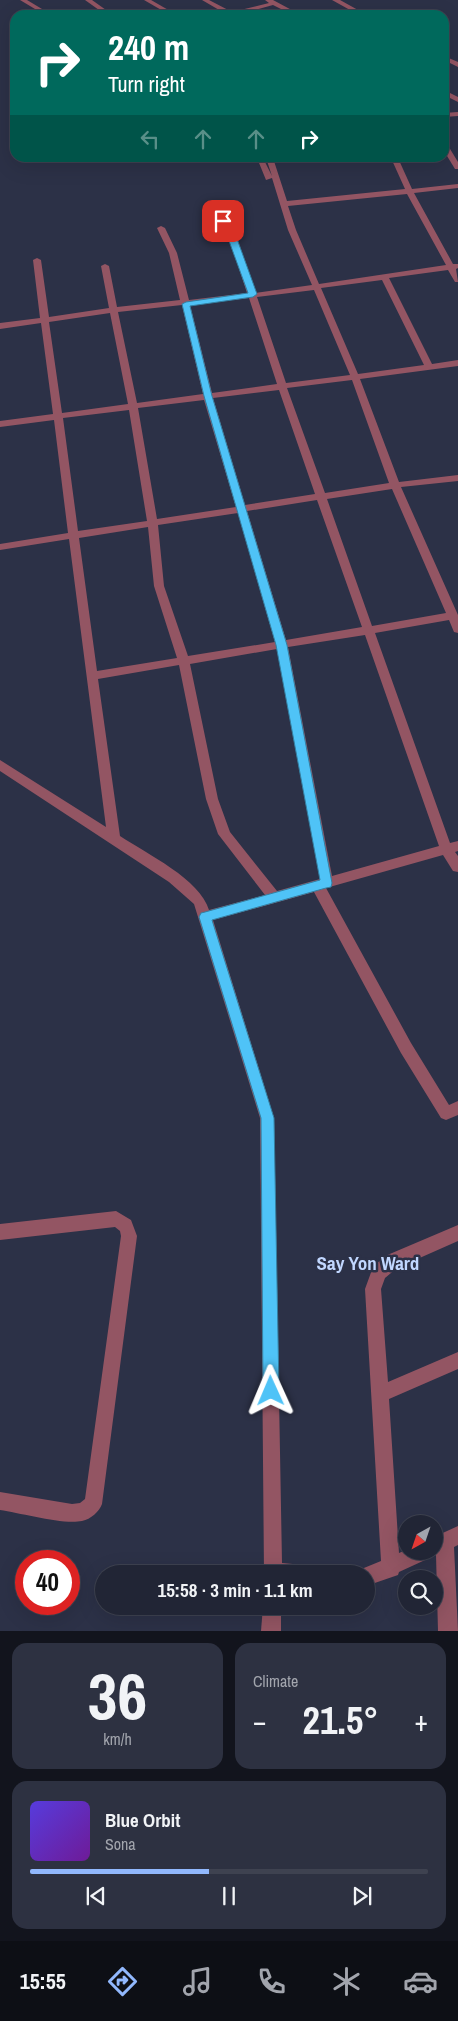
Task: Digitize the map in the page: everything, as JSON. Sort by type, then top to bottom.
[{"type":"street","points":[[23,0],[40,10]]},
{"type":"street","points":[[88,0],[103,10]]},
{"type":"street","points":[[147,0],[165,10]]},
{"type":"street","points":[[205,0],[222,10]]},
{"type":"street","points":[[335,0],[354,10]]},
{"type":"street","points":[[245,10],[271,1],[288,10]]},
{"type":"street","points":[[449,154],[458,167]]},
{"type":"street","points":[[262,162],[276,198],[283,201],[458,186]]},
{"type":"street","points":[[271,162],[292,230],[355,376],[396,486],[458,629]]},
{"type":"street","points":[[396,162],[409,190],[454,266],[458,280]]},
{"type":"street","points":[[214,206],[232,236],[253,294],[282,386],[368,630],[452,847],[458,868]]},
{"type":"street","points":[[161,228],[173,253],[208,396],[282,645],[322,884],[406,1048],[446,1113],[458,1108]]},
{"type":"street","points":[[36,260],[114,840]]},
{"type":"street","points":[[105,266],[134,407],[153,524],[159,586],[184,661],[212,799],[224,834],[275,898]]},
{"type":"street","points":[[0,326],[114,310],[186,304],[454,266]]},
{"type":"street","points":[[384,276],[428,367]]},
{"type":"street","points":[[0,424],[58,418],[458,363]]},
{"type":"street","points":[[0,547],[458,478]]},
{"type":"street","points":[[92,676],[453,616]]},
{"type":"street","points":[[0,765],[174,878],[200,901],[267,1118],[273,1565]]},
{"type":"street","points":[[205,917],[452,847]]},
{"type":"street","points":[[0,1232],[116,1219],[128,1227],[93,1504],[83,1512],[72,1513],[0,1501]]},
{"type":"street","points":[[391,1568],[373,1289],[375,1281],[383,1268],[391,1262],[458,1233]]},
{"type":"street","points":[[380,1394],[458,1360]]},
{"type":"street","points":[[446,1541],[448,1631]]},
{"type":"street","points":[[375,1574],[407,1560]]},
{"type":"street","points":[[270,1631],[271,1615]]},
{"type":"district","name":"Say Yon Ward","points":[[368,1263]]},
{"type":"route","points":[[223,221],[232,236],[253,294],[186,304],[208,396],[282,645],[326,883],[205,917],[267,1118],[271,1391]]}]
